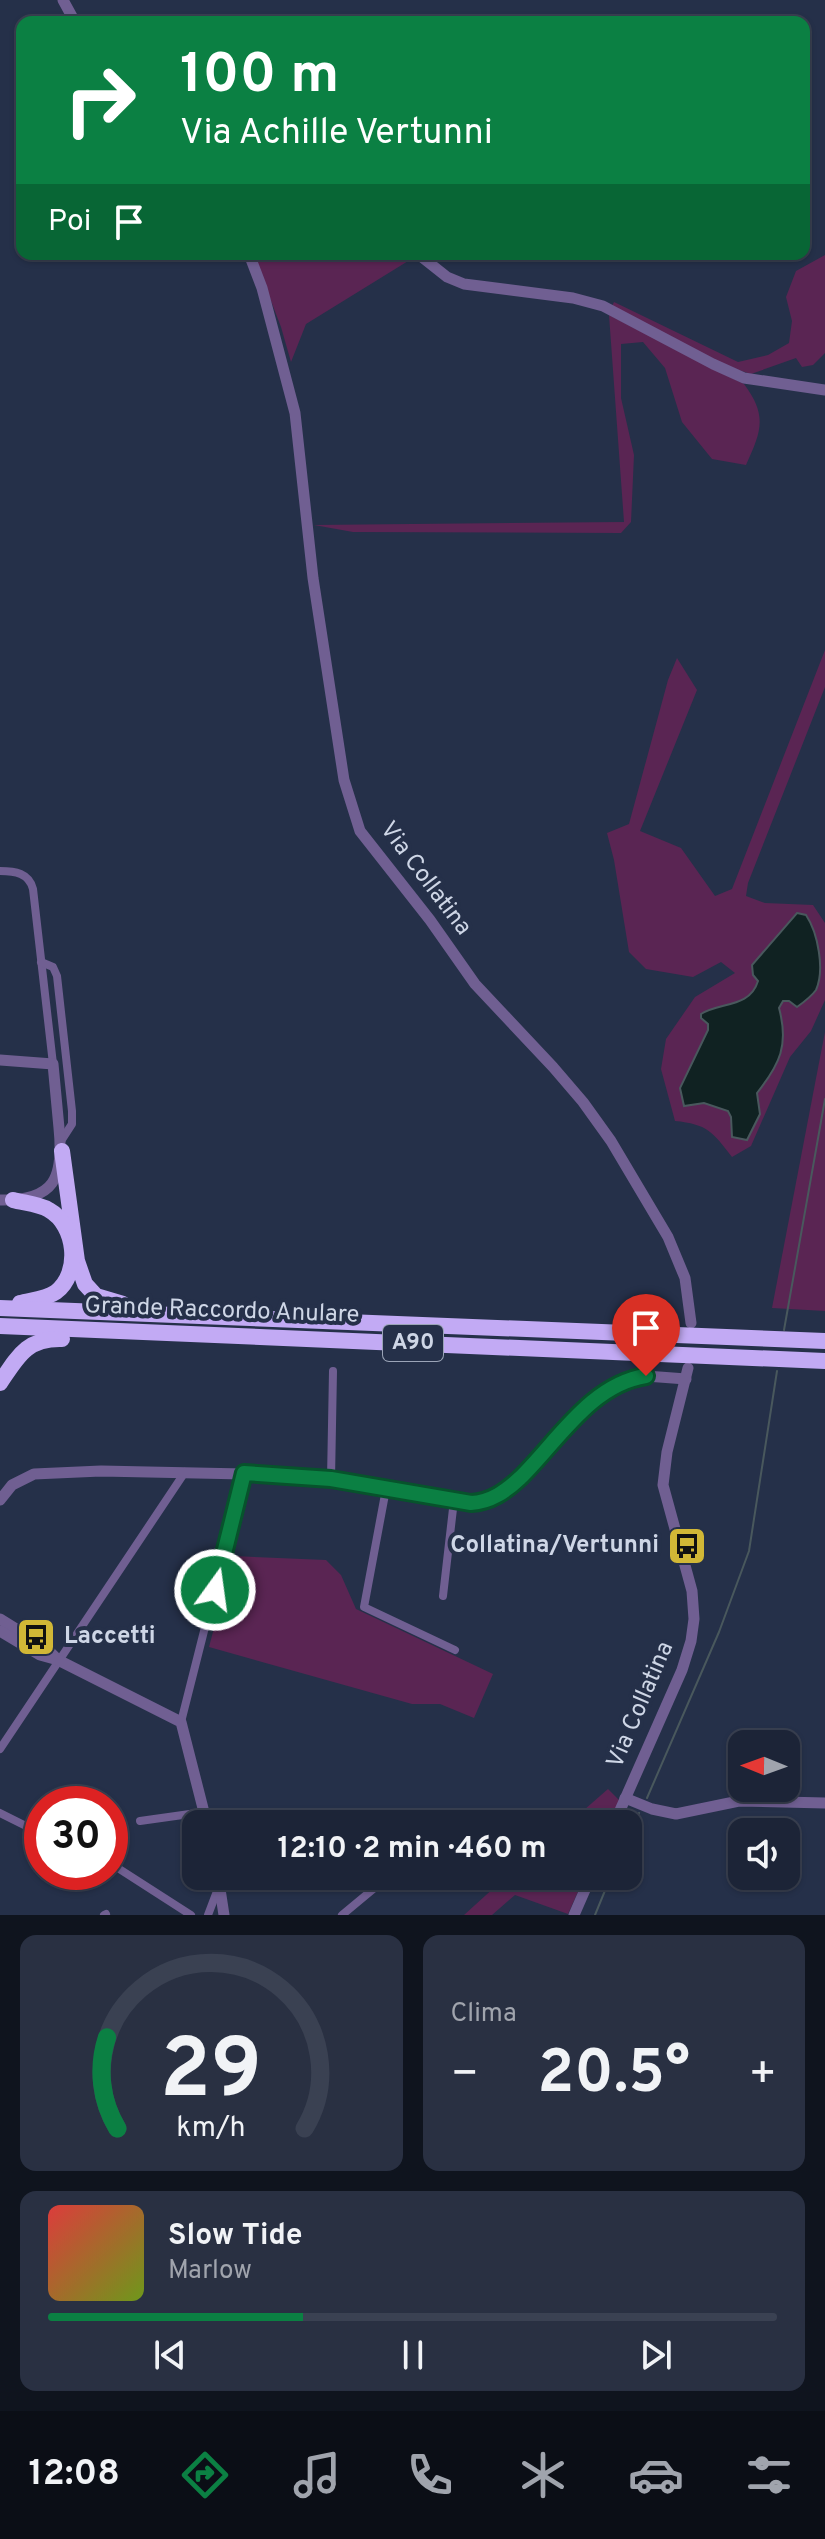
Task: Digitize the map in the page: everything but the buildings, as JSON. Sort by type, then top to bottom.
[{"type":"highway","points":[[61,1146],[77,1261],[90,1290],[104,1301],[204,1317]]},
{"type":"highway","points":[[0,1306],[53,1294],[68,1276],[72,1261],[69,1235],[56,1215],[43,1207],[6,1200]]},
{"type":"highway","name":"Grande Raccordo Anulare","points":[[0,1306],[825,1341]]},
{"type":"highway","name":"Grande Raccordo Anulare","points":[[0,1326],[825,1361]]},
{"type":"highway","points":[[0,1383],[24,1350],[40,1340],[150,1333]]},
{"type":"highway","points":[[0,1364],[0,1376]]},
{"type":"street","name":"Via Collatina","points":[[251,260],[262,288],[295,413],[307,539],[344,780],[360,831],[430,920],[475,984],[553,1067],[611,1141],[674,1251],[685,1278],[691,1323]]},
{"type":"street","points":[[426,260],[447,277],[464,284],[573,298],[603,306],[744,378],[825,390]]},
{"type":"street","points":[[0,871],[20,873],[29,880],[33,889],[61,1146],[57,1176],[52,1185],[38,1195],[6,1200]]},
{"type":"street","points":[[41,962],[53,967],[57,976],[69,1081],[72,1124],[61,1146]]},
{"type":"street","points":[[0,1060],[53,1064]]},
{"type":"street","points":[[331,1479],[333,1371]]},
{"type":"street","name":"Via Collatina","points":[[454,1500],[480,1503],[509,1488],[591,1404],[617,1385],[646,1376],[687,1373],[671,1434],[663,1485],[689,1577],[693,1630],[682,1670],[620,1810]]},
{"type":"street","points":[[0,1500],[18,1480],[39,1473],[185,1472],[331,1479],[454,1500],[443,1596]]},
{"type":"street","points":[[0,1749],[185,1472]]},
{"type":"street","points":[[203,1810],[181,1722],[244,1473]]},
{"type":"street","points":[[386,1489],[364,1607],[455,1650]]},
{"type":"street","points":[[0,1619],[42,1651]]},
{"type":"street","points":[[0,1631],[181,1722]]},
{"type":"street","points":[[625,1798],[652,1809],[676,1814],[739,1801],[825,1803]]},
{"type":"street","points":[[0,1813],[24,1825]]},
{"type":"street","points":[[140,1821],[182,1819]]},
{"type":"street","points":[[128,1875],[191,1915]]},
{"type":"street","points":[[208,1915],[215,1890]]},
{"type":"street","points":[[220,1890],[224,1915]]},
{"type":"street","points":[[342,1915],[372,1890]]},
{"type":"street","points":[[574,1915],[585,1890]]},
{"type":"shaded area","points":[[825,255],[825,353],[813,365],[802,367],[796,358],[751,374],[720,364],[612,306],[614,302],[738,362],[768,355],[789,343],[792,321],[786,297],[796,271]]},
{"type":"shaded area","points":[[255,260],[410,260],[306,324],[291,362]]},
{"type":"shaded area","points":[[609,315],[744,384],[757,406],[760,424],[746,465],[712,459],[682,422],[665,368],[643,342],[621,344],[621,398],[634,455],[631,522],[621,533],[353,532],[314,525],[624,522]]},
{"type":"shaded area","points":[[825,650],[825,687],[748,883],[746,896],[765,903],[813,905],[825,923],[825,1000],[811,1031],[790,1057],[751,1146],[732,1157],[720,1141],[702,1127],[675,1121],[661,1069],[666,1039],[695,997],[735,973],[721,962],[693,977],[646,969],[629,952],[607,833],[629,824],[668,680],[677,658],[697,690],[640,831],[681,848],[715,896],[732,889]]},
{"type":"shaded area","points":[[797,913],[806,915],[814,932],[820,962],[819,982],[814,993],[797,1007],[783,1001],[779,1008],[782,1044],[772,1073],[757,1093],[760,1114],[747,1140],[732,1137],[728,1111],[704,1103],[684,1106],[680,1088],[708,1030],[708,1024],[701,1014],[741,1000],[754,990],[758,981],[753,975],[752,965]]},
{"type":"shaded area","points":[[825,1032],[825,1311],[772,1308],[818,1068]]},
{"type":"shaded area","points":[[233,1556],[326,1560],[341,1575],[356,1609],[493,1674],[474,1718],[440,1704],[412,1704],[209,1647]]},
{"type":"shaded area","points":[[608,1789],[620,1801],[616,1810],[584,1810]]},
{"type":"shaded area","points":[[492,1890],[579,1890],[568,1914],[515,1895],[492,1915],[464,1915]]},
{"type":"waterway","points":[[784,1330],[825,1099]]},
{"type":"waterway","points":[[647,1798],[719,1632],[749,1551],[777,1371]]},
{"type":"waterway","points":[[595,1915],[605,1890]]},
{"type":"place","name":"Collatina/Vertunni","points":[[687,1546]]},
{"type":"place","name":"Laccetti","points":[[36,1637]]},
{"type":"route","points":[[215,1590],[244,1473],[312,1477],[471,1503],[484,1502],[520,1478],[597,1398],[624,1381],[646,1376]]}]
